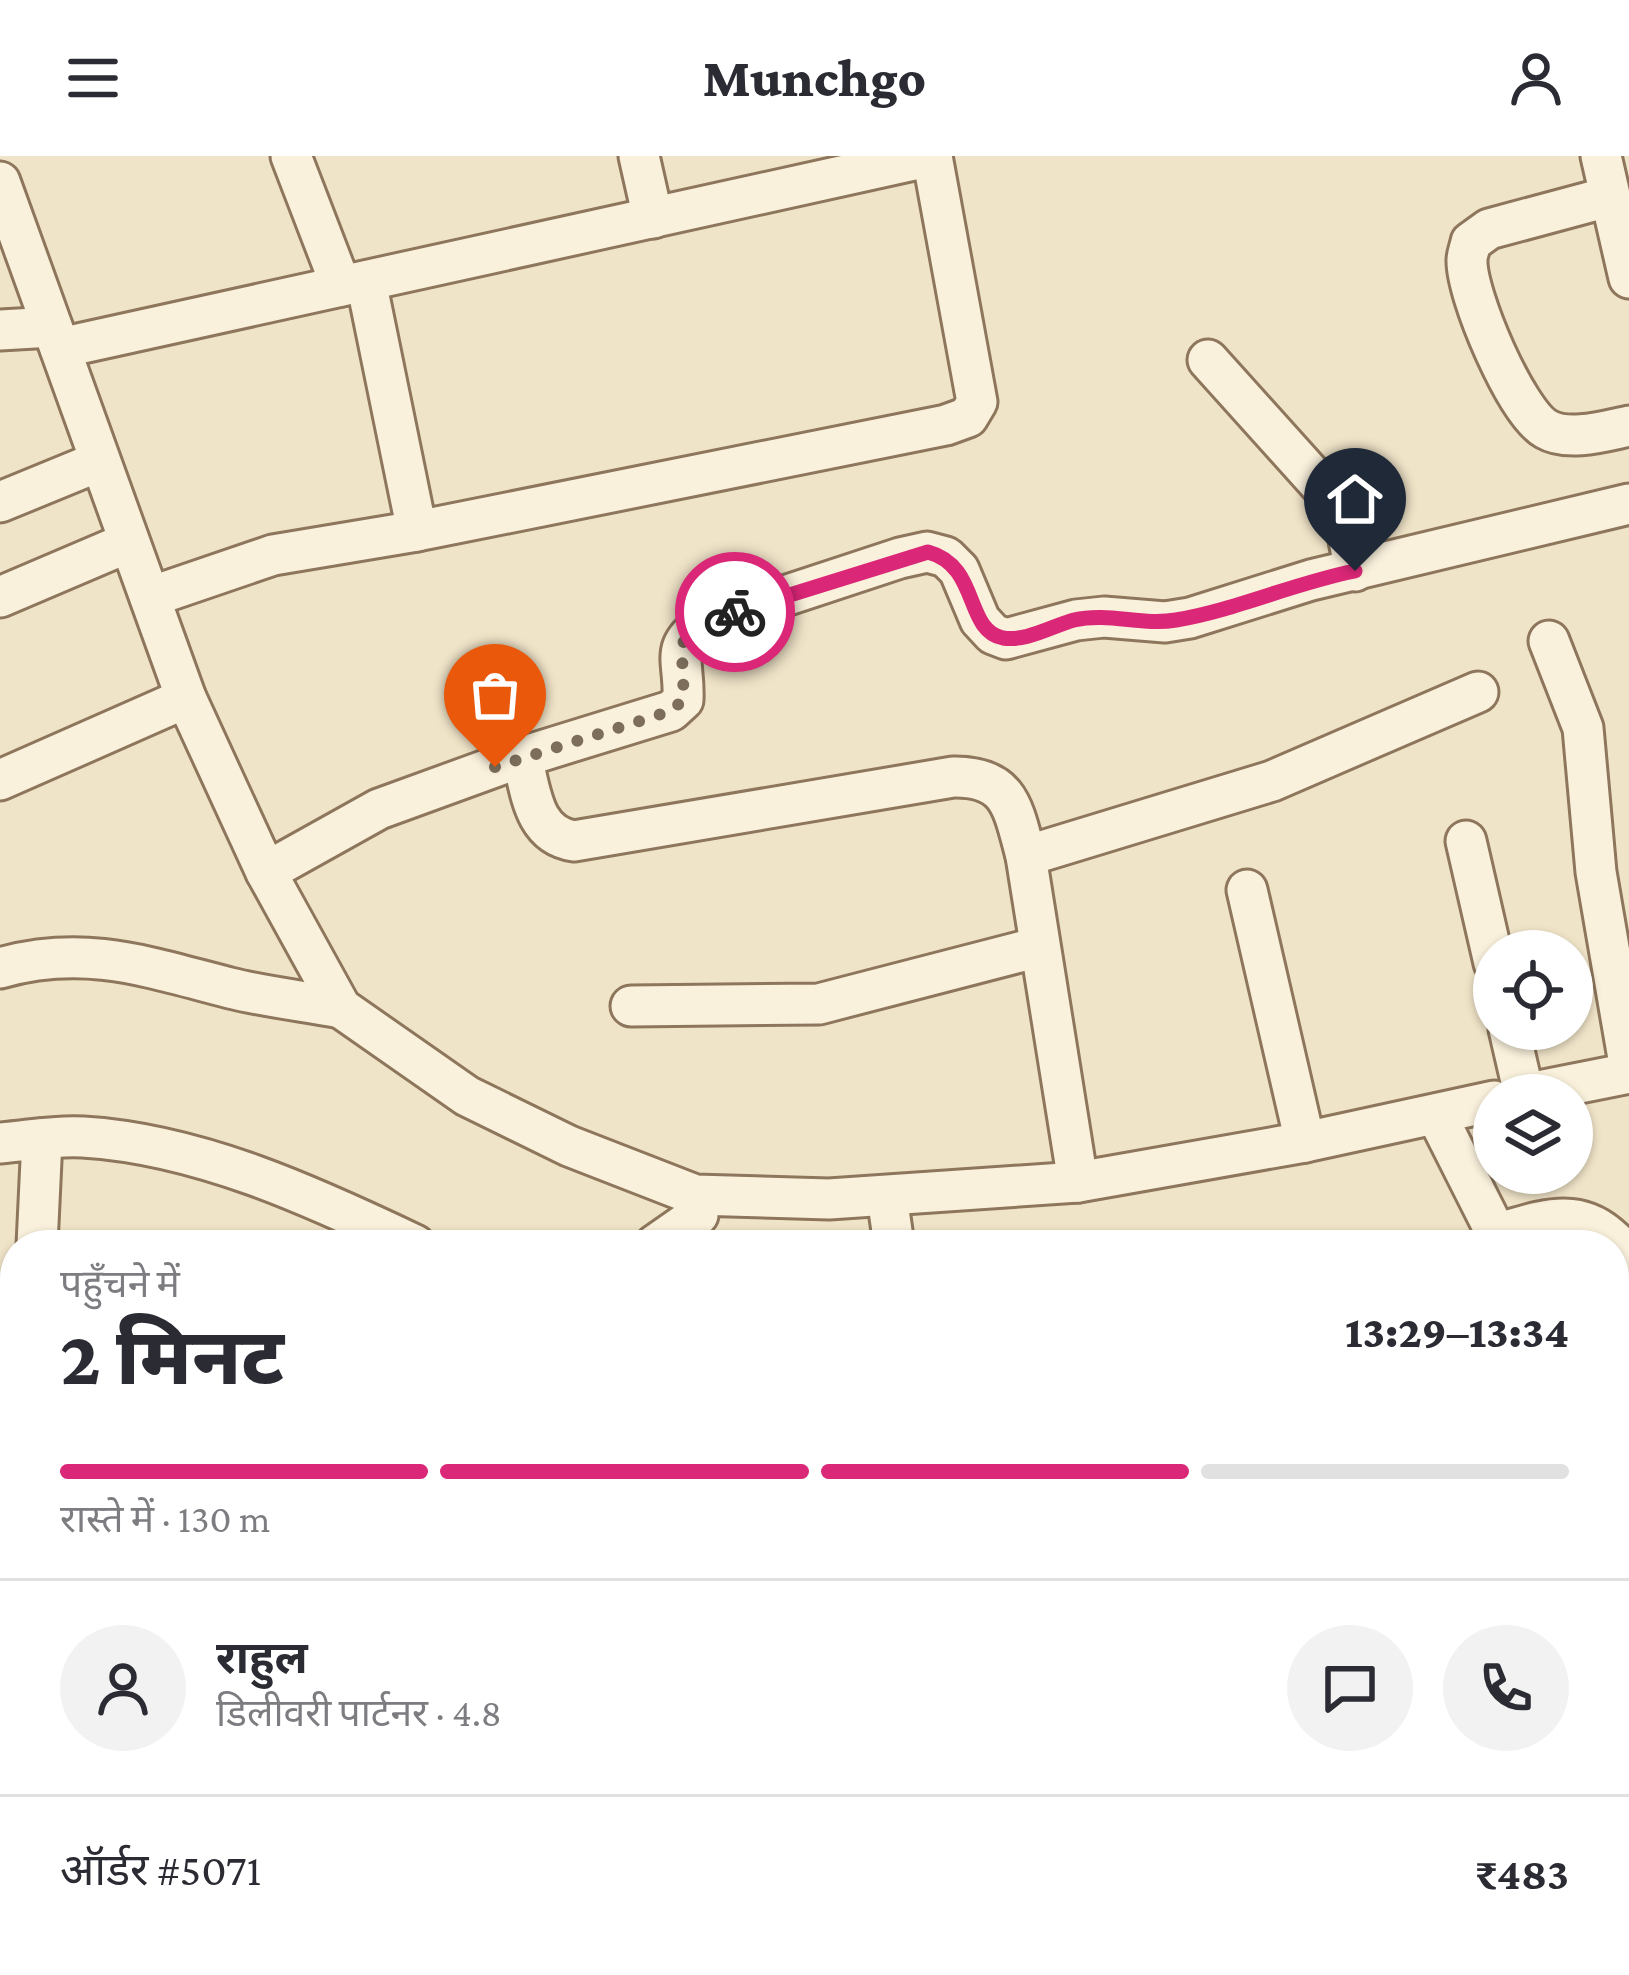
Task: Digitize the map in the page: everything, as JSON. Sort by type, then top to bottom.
[{"type":"street","points":[[291,156],[353,284],[417,531]]},
{"type":"street","points":[[639,156],[652,218]]},
{"type":"street","points":[[0,330],[56,338],[353,284],[932,156],[977,402],[968,417],[417,531],[273,555],[150,597]]},
{"type":"street","points":[[1603,156],[1608,197],[1629,278]]},
{"type":"street","points":[[0,182],[186,698],[266,872],[341,1008]]},
{"type":"street","points":[[1608,197],[1489,229],[1471,242],[1467,260],[1470,283],[1488,331],[1531,416],[1548,431],[1568,434],[1629,426]]},
{"type":"street","points":[[1208,360],[1343,510],[1355,571]]},
{"type":"street","points":[[0,502],[100,461]]},
{"type":"street","points":[[266,872],[379,809],[522,757],[671,711],[683,700],[679,647],[706,622],[900,558],[928,552],[946,557],[959,570],[980,620],[993,634],[1006,639],[1076,620],[1190,618],[1311,580],[1629,504]]},
{"type":"street","points":[[0,597],[129,542]]},
{"type":"street","points":[[1549,641],[1582,728],[1596,872],[1629,1069],[1593,1078]]},
{"type":"street","points":[[1026,856],[1272,781],[1478,692]]},
{"type":"street","points":[[0,780],[186,698]]},
{"type":"street","points":[[522,757],[543,826],[557,838],[574,841],[953,777],[980,777],[995,784],[1008,800],[1026,856],[1078,1182]]},
{"type":"street","points":[[1466,841],[1486,930]]},
{"type":"street","points":[[1247,890],[1305,1142]]},
{"type":"street","points":[[631,1006],[820,1004],[1040,947]]},
{"type":"street","points":[[0,968],[31,959],[103,957],[248,992],[341,1008],[497,1112],[699,1218],[887,1196],[1078,1182],[1305,1142],[1473,1106]]},
{"type":"street","points":[[1436,1114],[1494,1230]]},
{"type":"street","points":[[0,1143],[92,1138],[193,1157],[281,1186],[381,1230]]},
{"type":"street","points":[[39,1230],[42,1139]]},
{"type":"street","points":[[887,1196],[892,1230]]},
{"type":"street","points":[[1520,1230],[1550,1217],[1574,1217],[1597,1230]]},
{"type":"way so far","points":[[495,767],[671,711],[683,700],[679,647],[706,622],[735,612]]},
{"type":"route","points":[[735,612],[928,552],[946,557],[959,570],[980,620],[993,634],[1006,639],[1076,620],[1190,618],[1355,571]]}]
